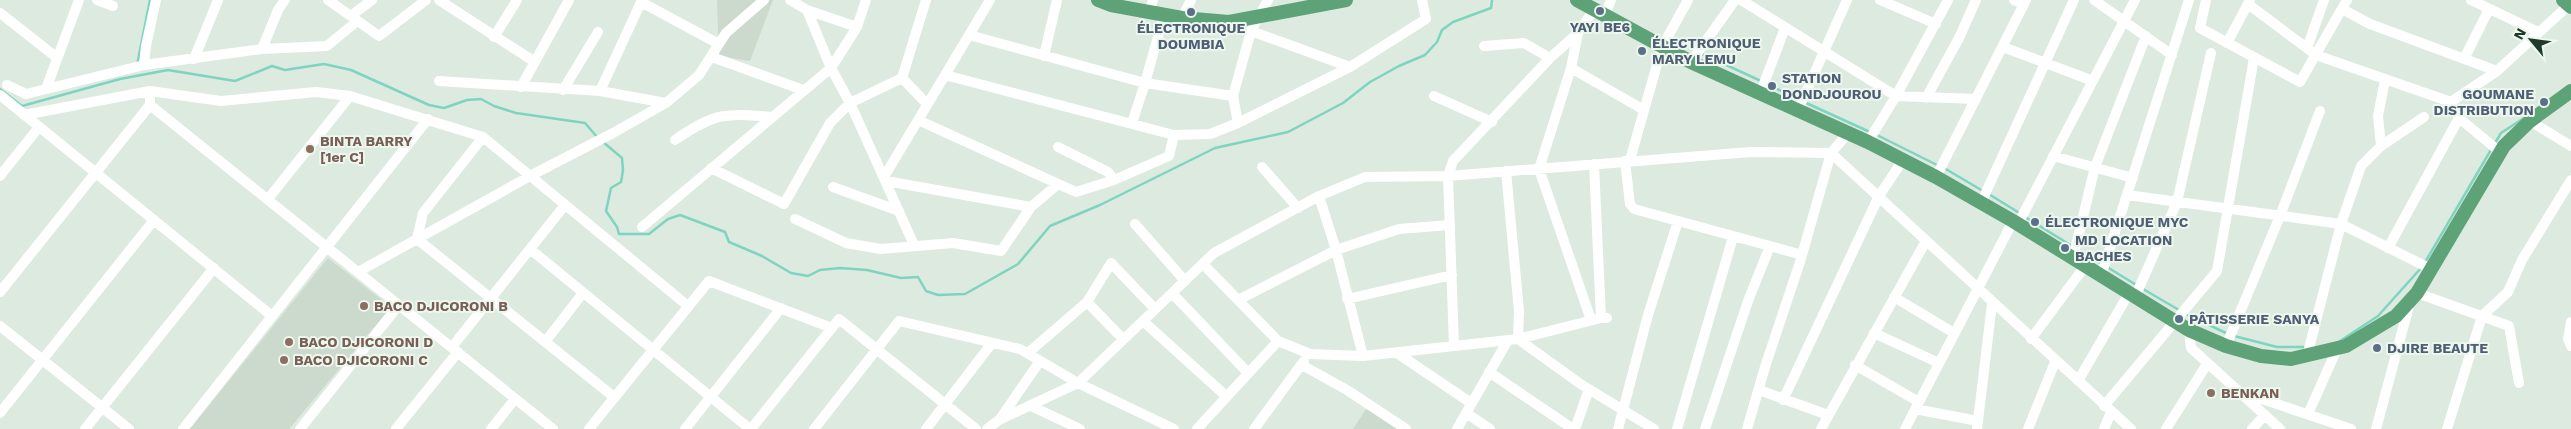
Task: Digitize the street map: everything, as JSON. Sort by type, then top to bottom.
[{"type":"main road","points":[[1098,0],[1110,5],[1151,6],[1164,14],[1182,18],[1229,22],[1344,0]]},
{"type":"main road","points":[[1576,0],[1691,62],[1868,142],[1936,177],[2015,222],[2189,330],[2226,346],[2261,356],[2291,359],[2337,349],[2396,316],[2414,297],[2500,152],[2530,121],[2570,93]]},
{"type":"street","points":[[46,89],[56,57],[79,0]]},
{"type":"street","points":[[97,0],[113,6]]},
{"type":"street","points":[[144,65],[156,0]]},
{"type":"street","points":[[194,59],[218,0]]},
{"type":"street","points":[[262,48],[278,10],[285,0]]},
{"type":"street","points":[[328,0],[378,36],[426,0]]},
{"type":"street","points":[[8,85],[26,94],[144,65],[262,48],[327,46],[372,0]]},
{"type":"street","points":[[439,0],[534,62]]},
{"type":"street","points":[[494,37],[518,0]]},
{"type":"street","points":[[521,87],[569,0]]},
{"type":"street","points":[[358,272],[530,176],[614,134],[666,102],[699,75],[726,33],[764,0]]},
{"type":"street","points":[[790,0],[807,10],[857,27]]},
{"type":"street","points":[[642,227],[831,68],[857,27],[866,0]]},
{"type":"street","points":[[711,168],[784,204],[830,123],[850,103],[902,78],[926,0]]},
{"type":"street","points":[[885,179],[927,104],[990,0]]},
{"type":"street","points":[[1044,56],[1057,0]]},
{"type":"street","points":[[1182,18],[1191,0]]},
{"type":"street","points":[[1238,123],[1232,96],[1251,31],[1268,0]]},
{"type":"street","points":[[945,75],[1174,135],[1210,134],[1238,123],[1350,67],[1426,19],[1422,0]]},
{"type":"street","points":[[1454,346],[1448,176],[1453,161],[1492,122],[1550,58],[1612,0]]},
{"type":"street","points":[[1688,0],[1662,47],[1627,161],[1630,204],[1634,209],[1802,255]]},
{"type":"street","points":[[1691,62],[1735,0]]},
{"type":"street","points":[[1741,0],[1896,96],[1976,99]]},
{"type":"street","points":[[1798,110],[1848,0]]},
{"type":"street","points":[[1880,0],[1936,24]]},
{"type":"street","points":[[1868,142],[1896,96],[1948,0]]},
{"type":"street","points":[[1926,98],[1959,38],[1976,0]]},
{"type":"street","points":[[1981,203],[2074,0]]},
{"type":"street","points":[[2094,0],[2172,54]]},
{"type":"street","points":[[1905,429],[1977,290],[2053,156],[2135,0]]},
{"type":"street","points":[[2101,276],[2189,0]]},
{"type":"street","points":[[2206,0],[2200,28],[2300,82],[2344,4],[2370,24],[2497,71]]},
{"type":"street","points":[[2307,48],[2324,0]]},
{"type":"street","points":[[2471,0],[2538,32]]},
{"type":"street","points":[[600,91],[642,1],[719,44]]},
{"type":"street","points":[[1936,177],[2002,46],[2021,1]]},
{"type":"street","points":[[2227,43],[2249,2],[2316,55],[2451,102],[2459,118],[2500,152]]},
{"type":"street","points":[[2451,102],[2497,71],[2568,4]]},
{"type":"street","points":[[2464,59],[2489,9]]},
{"type":"street","points":[[807,10],[831,68],[850,103],[914,245]]},
{"type":"street","points":[[0,13],[56,57]]},
{"type":"street","points":[[1132,123],[1164,14]]},
{"type":"street","points":[[1760,94],[1785,28]]},
{"type":"street","points":[[1251,31],[1350,67]]},
{"type":"street","points":[[563,90],[598,32]]},
{"type":"street","points":[[1578,33],[1571,68],[1539,168],[1600,319]]},
{"type":"street","points":[[969,35],[1145,83],[1232,96]]},
{"type":"street","points":[[2073,258],[2095,168],[2146,36]]},
{"type":"street","points":[[1484,46],[1524,43],[1550,58]]},
{"type":"street","points":[[2002,46],[2093,82]]},
{"type":"street","points":[[2078,381],[2132,295],[2177,202],[2211,53]]},
{"type":"street","points":[[712,57],[803,90]]},
{"type":"street","points":[[2104,429],[2107,409],[2175,321],[2217,271],[2254,58]]},
{"type":"street","points":[[1571,68],[1644,110]]},
{"type":"street","points":[[902,78],[927,104]]},
{"type":"street","points":[[2382,146],[2378,116],[2385,80]]},
{"type":"street","points":[[439,81],[600,91],[666,102]]},
{"type":"street","points":[[0,292],[150,105],[150,91]]},
{"type":"street","points":[[24,115],[150,91],[221,101],[316,92],[350,96],[483,137],[688,306]]},
{"type":"street","points":[[0,96],[272,316]]},
{"type":"street","points":[[268,199],[350,96]]},
{"type":"street","points":[[1434,96],[1492,122]]},
{"type":"street","points":[[150,105],[553,429]]},
{"type":"street","points":[[2226,346],[2280,216],[2320,111]]},
{"type":"street","points":[[675,140],[699,124],[730,114],[773,117]]},
{"type":"street","points":[[2307,356],[2341,224],[2361,166],[2382,146],[2424,117]]},
{"type":"street","points":[[2388,248],[2459,118]]},
{"type":"street","points":[[183,429],[428,119]]},
{"type":"street","points":[[918,120],[1076,192],[1114,180],[1169,156],[1174,135]]},
{"type":"street","points":[[2530,121],[2571,146]]},
{"type":"street","points":[[0,176],[39,127]]},
{"type":"street","points":[[1747,429],[1802,255],[1830,153],[1848,133]]},
{"type":"street","points":[[416,239],[423,213],[483,137]]},
{"type":"street","points":[[1058,147],[1108,172],[1114,180]]},
{"type":"street","points":[[987,429],[999,420],[1078,383],[1214,253],[1319,196],[1365,177],[1448,176],[1751,152],[1830,153],[1879,196],[2055,362],[2131,429]]},
{"type":"street","points":[[2053,156],[2133,178]]},
{"type":"street","points":[[1783,400],[1879,196],[1903,160]]},
{"type":"street","points":[[1594,164],[1600,319]]},
{"type":"street","points":[[1262,167],[1298,208]]},
{"type":"street","points":[[1457,429],[1489,372],[1513,339],[1519,311],[1506,171]]},
{"type":"street","points":[[885,179],[1031,207]]},
{"type":"street","points":[[2446,429],[2482,316],[2508,292],[2522,260],[2571,180]]},
{"type":"street","points":[[795,218],[846,243],[881,249],[953,243],[1001,252],[1031,207],[1058,184]]},
{"type":"street","points":[[833,187],[899,210]]},
{"type":"street","points":[[2127,195],[2341,224],[2431,269]]},
{"type":"street","points":[[1319,196],[1336,250],[1363,356]]},
{"type":"street","points":[[396,429],[491,298],[565,205]]},
{"type":"street","points":[[0,413],[154,220]]},
{"type":"street","points":[[1618,429],[1648,315],[1678,222]]},
{"type":"street","points":[[1135,224],[1185,281]]},
{"type":"street","points":[[1238,300],[1336,250],[1399,229],[1450,225]]},
{"type":"street","points":[[1677,429],[1733,236]]},
{"type":"street","points":[[416,239],[614,397]]},
{"type":"street","points":[[1821,429],[1926,241]]},
{"type":"street","points":[[1705,429],[1748,301],[1770,246]]},
{"type":"street","points":[[530,249],[750,429],[839,318],[945,406],[976,429]]},
{"type":"street","points":[[1028,354],[1087,302],[1111,263],[1155,309]]},
{"type":"street","points":[[1202,264],[1278,341],[1310,354],[1363,356],[1398,353],[1513,339],[1600,319]]},
{"type":"street","points":[[2031,339],[2085,266]]},
{"type":"street","points":[[85,429],[214,268]]},
{"type":"street","points":[[1347,299],[1452,275]]},
{"type":"street","points":[[589,429],[709,281],[832,328]]},
{"type":"street","points":[[545,342],[583,293]]},
{"type":"street","points":[[1172,293],[1248,373]]},
{"type":"street","points":[[1894,297],[1954,333]]},
{"type":"street","points":[[2376,429],[2414,297],[2482,316],[2509,326],[2519,383]]},
{"type":"street","points":[[1087,302],[1123,339]]},
{"type":"street","points":[[1855,366],[1917,405],[1978,425],[1992,304]]},
{"type":"street","points":[[300,429],[399,305]]},
{"type":"street","points":[[685,429],[781,308]]},
{"type":"street","points":[[814,429],[899,321],[1020,349],[1078,383],[1174,429]]},
{"type":"street","points":[[1143,321],[1226,396]]},
{"type":"street","points":[[2571,322],[2568,339],[2571,346]]},
{"type":"street","points":[[0,326],[128,429]]},
{"type":"street","points":[[2189,330],[2191,348],[2280,429]]},
{"type":"street","points":[[1874,333],[1939,363]]},
{"type":"street","points":[[1513,339],[1654,429]]},
{"type":"street","points":[[1197,429],[1278,341]]},
{"type":"street","points":[[926,429],[992,342]]},
{"type":"street","points":[[2308,414],[2337,349]]},
{"type":"street","points":[[1398,353],[1469,408],[1490,429]]},
{"type":"street","points":[[1254,429],[1310,354]]},
{"type":"street","points":[[999,420],[1040,361]]},
{"type":"street","points":[[2028,429],[2055,362]]},
{"type":"street","points":[[2166,429],[2207,364]]},
{"type":"street","points":[[1302,365],[1347,390],[1406,429]]},
{"type":"street","points":[[1489,372],[1574,429],[1589,389]]},
{"type":"street","points":[[1760,390],[1828,415]]},
{"type":"street","points":[[2238,392],[2351,429]]},
{"type":"street","points":[[491,429],[515,399]]},
{"type":"street","points":[[1031,406],[1080,429]]},
{"type":"street","points":[[2252,429],[2264,415]]},
{"type":"shaded area","points":[[717,0],[773,0],[750,61],[719,56]]},
{"type":"shaded area","points":[[328,258],[391,307],[289,429],[190,429]]},
{"type":"shaded area","points":[[1368,406],[1403,429],[1353,429]]},
{"type":"waterway","points":[[137,65],[150,0]]},
{"type":"waterway","points":[[603,142],[622,158],[621,182],[611,188],[606,211],[617,227],[619,234],[649,234],[668,219],[680,215],[725,232],[729,242],[762,256],[791,273],[808,276],[820,270],[840,268],[867,270],[901,278],[918,277],[926,291],[938,295],[965,294],[1018,264],[1050,226],[1100,205],[1215,148],[1288,132],[1343,103],[1370,82],[1399,66],[1425,55],[1437,42],[1442,30],[1453,22],[1491,8],[1492,0]]},
{"type":"waterway","points":[[1700,53],[1761,81]]},
{"type":"waterway","points":[[0,89],[22,106],[120,79],[168,70],[235,81],[272,66],[285,70],[324,64],[351,70],[429,105],[444,108],[467,100],[481,99],[494,106],[516,113],[585,123],[597,137]]},
{"type":"waterway","points":[[1766,84],[1799,99]]},
{"type":"waterway","points":[[1804,102],[1870,132]]},
{"type":"waterway","points":[[2495,143],[2501,133],[2524,118]]},
{"type":"waterway","points":[[1877,135],[1939,166]]},
{"type":"waterway","points":[[2424,264],[2492,148]]},
{"type":"waterway","points":[[1944,168],[1983,191]]},
{"type":"waterway","points":[[1987,193],[2021,214]]},
{"type":"waterway","points":[[2025,217],[2072,246]]},
{"type":"waterway","points":[[2079,250],[2102,264]]},
{"type":"waterway","points":[[2107,267],[2138,286]]},
{"type":"waterway","points":[[2340,341],[2378,316],[2421,268]]},
{"type":"waterway","points":[[2143,289],[2179,310]]},
{"type":"waterway","points":[[2186,314],[2228,334]]},
{"type":"waterway","points":[[2234,336],[2277,347],[2307,347]]},
{"type":"place","name":"YAYI BE6","points":[[1600,11]]},
{"type":"place","name":"ÉLECTRONIQUE DOUMBIA","points":[[1191,12]]},
{"type":"place","name":"ÉLECTRONIQUE MARY LEMU","points":[[1642,51]]},
{"type":"place","name":"STATION DONDJOUROU","points":[[1772,86]]},
{"type":"place","name":"GOUMANE DISTRIBUTION","points":[[2544,102]]},
{"type":"place","name":"BINTA BARRY [1er C]","points":[[310,149]]},
{"type":"place","name":"ÉLECTRONIQUE MYC","points":[[2035,222]]},
{"type":"place","name":"MD LOCATION BACHES","points":[[2065,248]]},
{"type":"place","name":"BACO DJICORONI B","points":[[364,306]]},
{"type":"place","name":"PÂTISSERIE SANYA","points":[[2179,319]]},
{"type":"place","name":"BACO DJICORONI D","points":[[289,342]]},
{"type":"place","name":"DJIRE BEAUTE","points":[[2377,348]]},
{"type":"place","name":"BACO DJICORONI C","points":[[284,360]]},
{"type":"place","name":"BENKAN","points":[[2211,393]]}]
